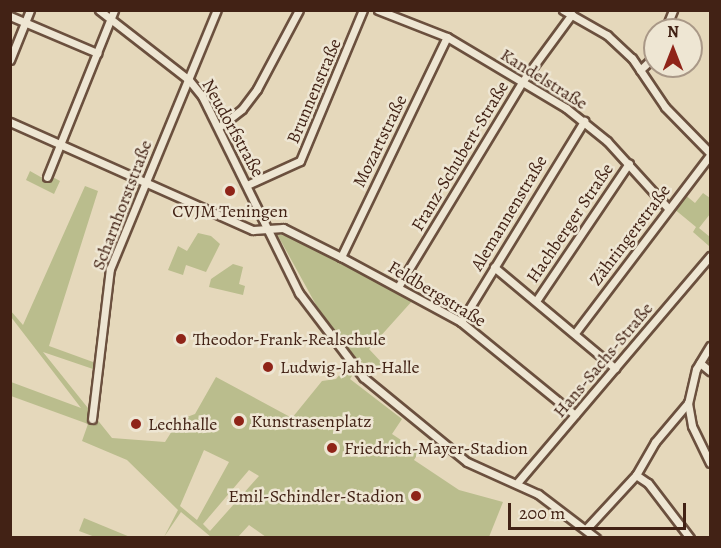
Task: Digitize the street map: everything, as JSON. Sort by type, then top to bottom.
[{"type":"street","points":[[10,60],[30,10]]},
{"type":"street","name":"Neudorfstraße","points":[[99,10],[189,80],[219,127],[301,297],[363,377],[467,462],[517,483],[596,537]]},
{"type":"street","points":[[47,177],[114,10]]},
{"type":"street","name":"Scharnhorststraße","points":[[92,419],[110,269],[218,10]]},
{"type":"street","points":[[219,127],[242,110],[257,89],[299,10]]},
{"type":"street","name":"Brunnenstraße","points":[[247,184],[300,161],[363,10]]},
{"type":"street","name":"Kandelstraße","points":[[378,10],[447,37],[584,121],[629,163],[668,208]]},
{"type":"street","points":[[563,10],[607,35],[640,70],[665,107],[711,154]]},
{"type":"street","points":[[583,20],[587,10]]},
{"type":"street","name":"Franz-Schubert-Straße","points":[[398,287],[522,82],[572,14]]},
{"type":"street","points":[[10,16],[97,53]]},
{"type":"street","name":"Mozartstraße","points":[[341,257],[447,37]]},
{"type":"street","points":[[640,70],[643,67]]},
{"type":"street","name":"Alemannenstraße","points":[[461,322],[584,121]]},
{"type":"street","name":"Feldbergstraße","points":[[10,122],[145,185],[253,230],[283,228],[341,257],[461,322],[575,416]]},
{"type":"street","name":"Zähringerstraße","points":[[574,333],[711,154]]},
{"type":"street","name":"Hachberger Straße","points":[[536,301],[629,163]]},
{"type":"street","name":"Hans-Sachs-Straße","points":[[517,483],[710,257]]},
{"type":"street","points":[[494,267],[615,368]]},
{"type":"street","points":[[586,529],[636,475],[655,442],[688,404],[700,363],[711,346]]},
{"type":"street","points":[[700,363],[711,371]]},
{"type":"street","points":[[688,404],[692,426],[711,463]]},
{"type":"street","points":[[636,475],[648,483],[690,537]]},
{"type":"green space","points":[[30,171],[46,180],[49,175],[60,181],[54,194],[26,180]]},
{"type":"green space","points":[[85,186],[98,191],[49,346],[93,362],[93,369],[43,352],[112,438],[165,442],[179,420],[195,414],[216,377],[292,418],[322,381],[336,379],[344,369],[352,376],[350,379],[402,419],[392,434],[419,452],[414,460],[459,490],[503,502],[489,537],[266,537],[249,525],[238,537],[211,537],[181,512],[164,537],[178,510],[127,460],[82,441],[88,424],[11,396],[11,382],[81,408],[11,317],[10,310],[23,325]],"holes":[[[204,450],[229,462],[197,520],[180,506]],[[249,470],[259,476],[210,531],[203,524]]]},
{"type":"green space","points":[[703,193],[710,198],[710,214],[699,228],[710,237],[709,246],[693,232],[696,227],[673,208],[684,194],[695,203]]},
{"type":"green space","points":[[198,233],[211,236],[220,244],[206,272],[186,265],[183,275],[168,270],[178,246],[187,251]]},
{"type":"green space","points":[[277,234],[301,239],[413,300],[369,349],[383,364],[371,376],[350,356],[320,312]]},
{"type":"green space","points":[[233,264],[243,267],[239,284],[245,286],[243,295],[209,287],[211,279]]},
{"type":"green space","points":[[84,518],[130,537],[95,537],[79,531]]},
{"type":"place","name":"CVJM Teningen","points":[[230,191]]},
{"type":"place","name":"Theodor-Frank-Realschule","points":[[181,339]]},
{"type":"place","name":"Ludwig-Jahn-Halle","points":[[268,367]]},
{"type":"place","name":"Kunstrasenplatz","points":[[239,421]]},
{"type":"place","name":"Lechhalle","points":[[136,424]]},
{"type":"place","name":"Friedrich-Mayer-Stadion","points":[[332,448]]},
{"type":"place","name":"Emil-Schindler-Stadion","points":[[416,496]]}]
